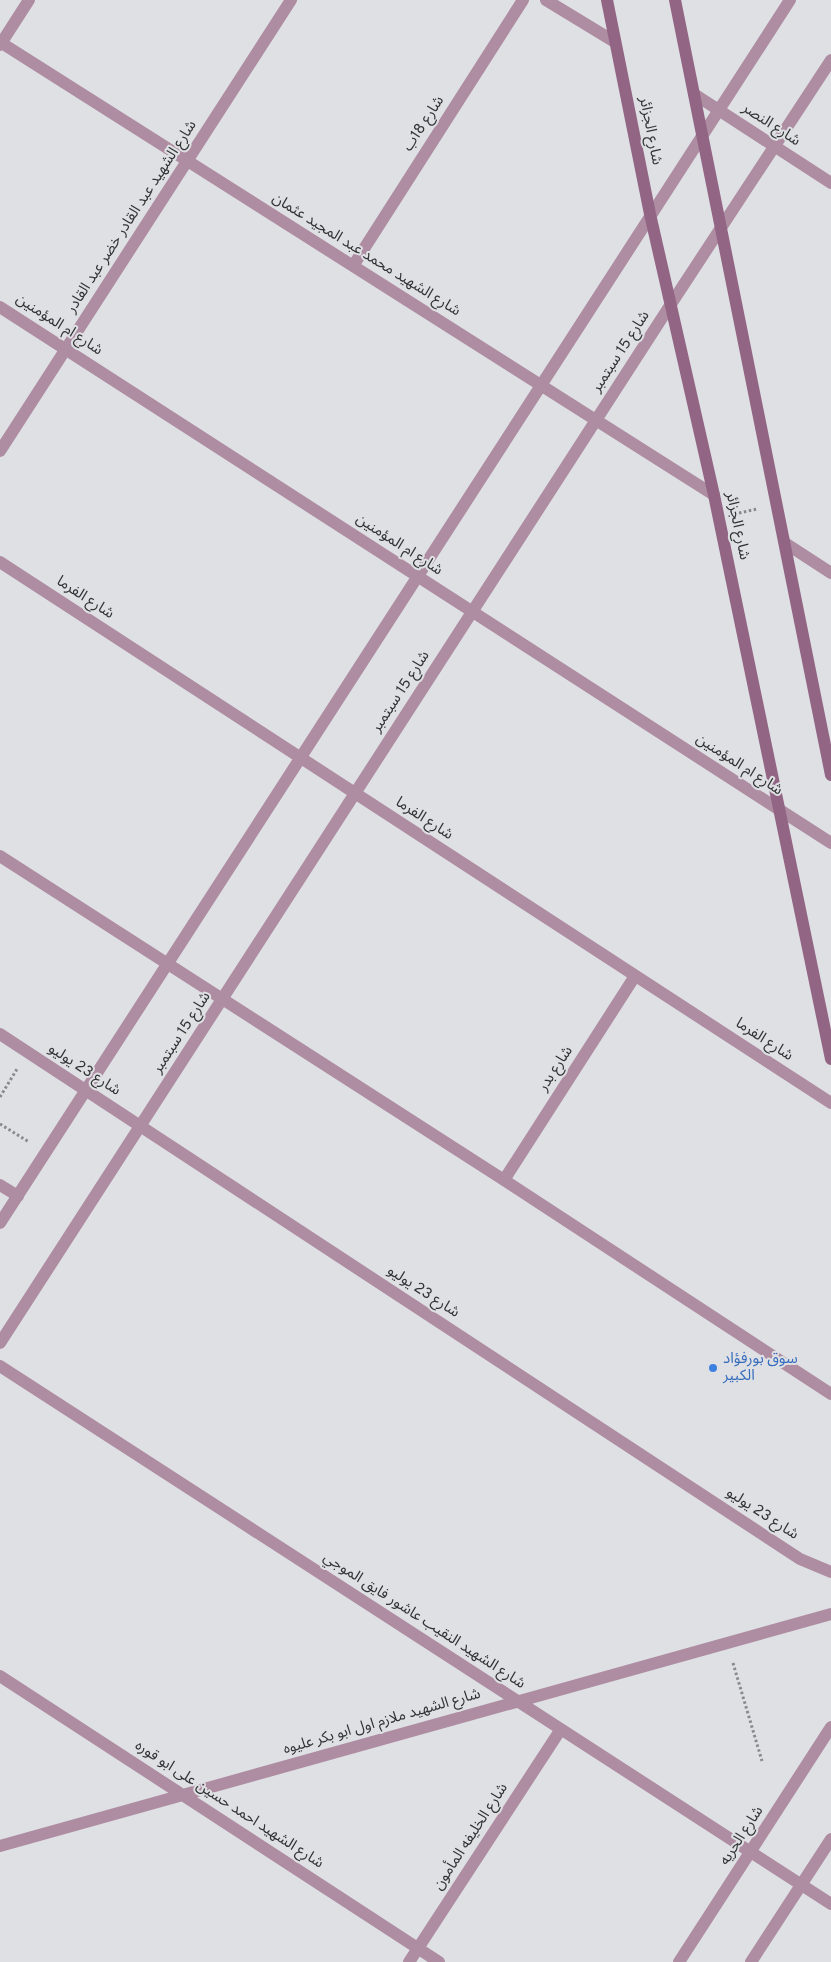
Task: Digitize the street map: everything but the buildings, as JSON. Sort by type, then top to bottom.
[{"type":"main road","name":"شارع الجزائر","points":[[607,0],[650,214],[719,517],[831,1059]]},
{"type":"main road","points":[[675,0],[831,775]]},
{"type":"street","points":[[0,43],[29,0]]},
{"type":"street","name":"شارع الشهيد عبد القادر خضر عبد القادر","points":[[0,450],[291,0]]},
{"type":"street","name":"شارع 18ب","points":[[353,266],[523,0]]},
{"type":"street","points":[[546,0],[615,42]]},
{"type":"street","points":[[0,1223],[790,0]]},
{"type":"street","name":"شارع الشهيد محمد عبد المجيد عثمان","points":[[0,43],[714,495]]},
{"type":"street","name":"شارع 15 سبتمبر","points":[[0,1343],[671,304],[831,60]]},
{"type":"street","name":"شارع النصر","points":[[694,94],[831,183]]},
{"type":"street","name":"شارع ام المؤمنين","points":[[0,307],[831,843]]},
{"type":"street","points":[[785,543],[831,573]]},
{"type":"street","name":"شارع الفرما","points":[[0,562],[831,1103]]},
{"type":"street","points":[[0,856],[504,1180],[831,1394]]},
{"type":"street","name":"شارع بدر","points":[[504,1180],[635,976]]},
{"type":"street","name":"شارع 23 يوليو","points":[[0,1034],[800,1559],[831,1572]]},
{"type":"street","points":[[0,1185],[18,1196]]},
{"type":"street","name":"شارع الشهيد النقيب عاشور فايق الموجي","points":[[0,1366],[831,1904]]},
{"type":"street","name":"شارع الشهيد ملازم اول ابو بكر عليوه","points":[[0,1846],[831,1614]]},
{"type":"street","name":"شارع الشهيد احمد حسين على ابو قوره","points":[[0,1676],[439,1962]]},
{"type":"street","name":"شارع الحريه","points":[[679,1962],[831,1727]]},
{"type":"street","name":"شارع الخليفه المأمون","points":[[409,1962],[561,1729]]},
{"type":"street","points":[[751,1962],[831,1839]]},
{"type":"path","points":[[719,517],[778,505]]},
{"type":"path","points":[[0,1097],[28,1052]]},
{"type":"path","points":[[0,1124],[45,1153]]},
{"type":"path","points":[[727,1642],[762,1761]]},
{"type":"place","name":"سوق بورفؤاد الكبير","points":[[713,1368]]}]
